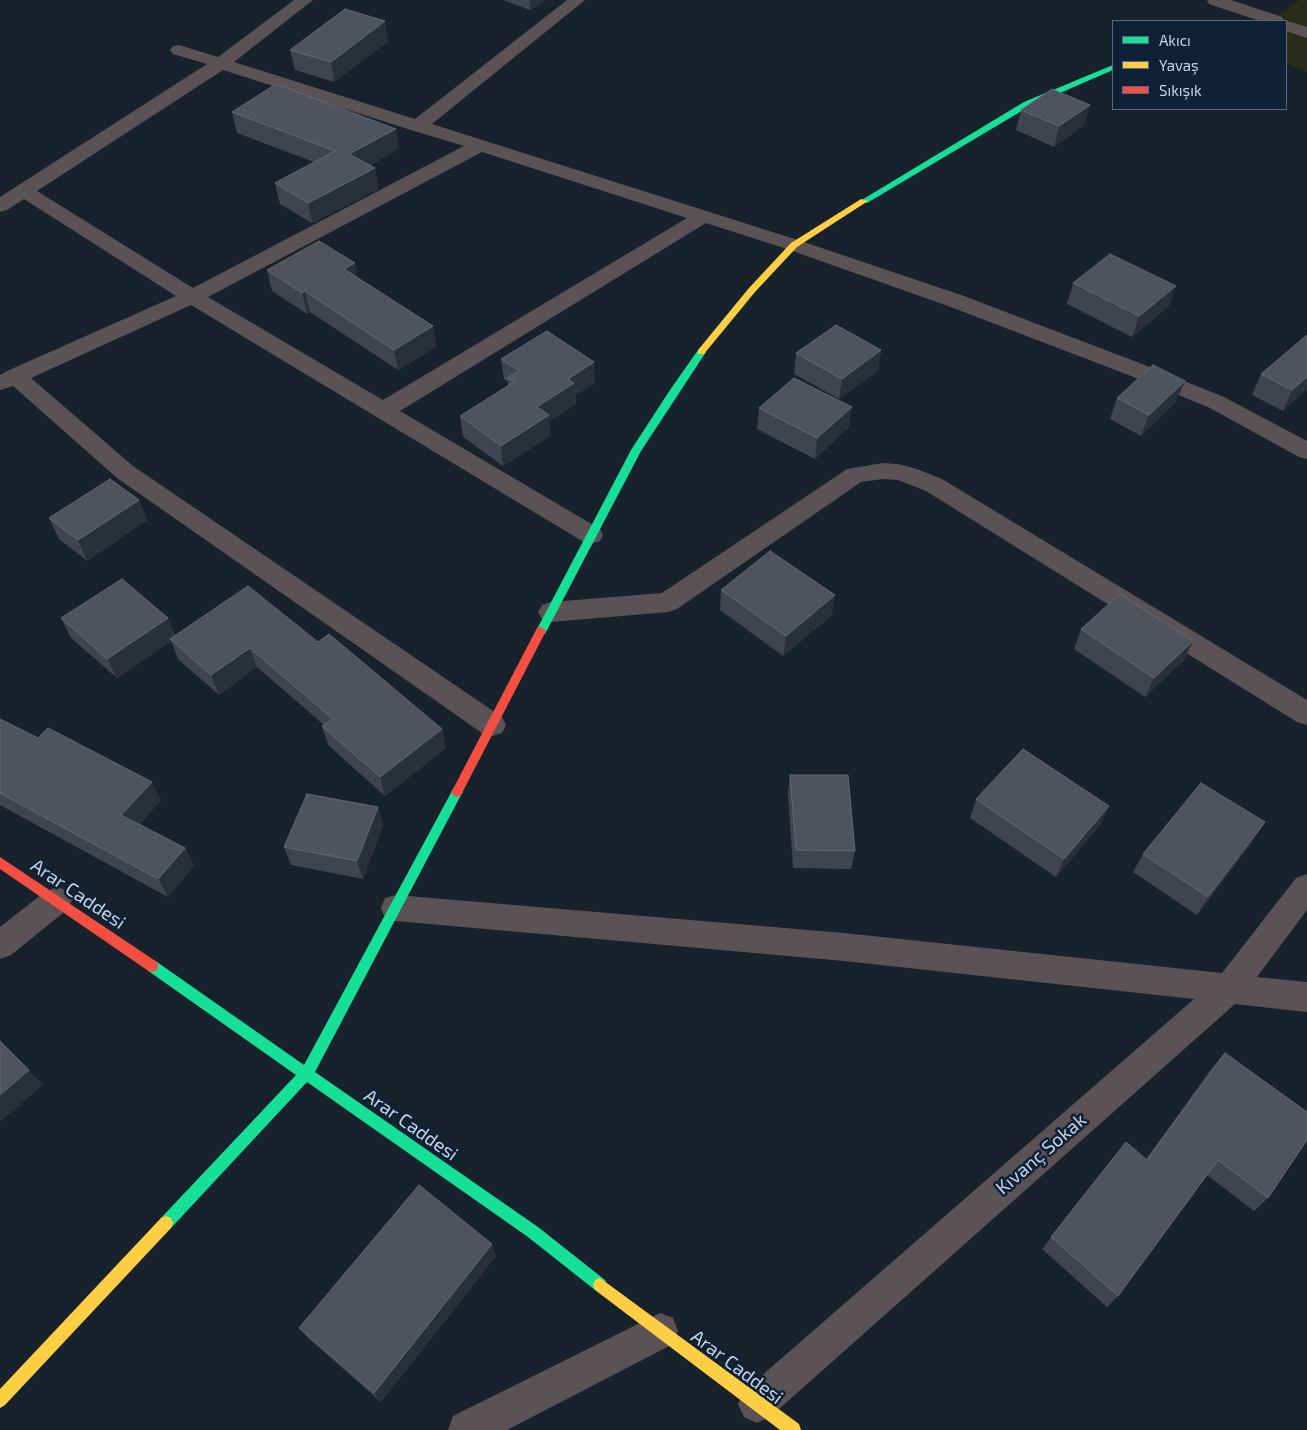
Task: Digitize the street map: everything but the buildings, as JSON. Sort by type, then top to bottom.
[{"type":"street","points":[[0,206],[221,63],[305,0]]},
{"type":"street","points":[[418,126],[577,0]]},
{"type":"street","points":[[1215,0],[1273,20]]},
{"type":"street","points":[[1222,20],[1265,0]]},
{"type":"street","points":[[1287,25],[1307,33]]},
{"type":"street","points":[[179,50],[794,245],[956,301],[1216,402],[1307,452]]},
{"type":"street","points":[[0,1400],[307,1073],[396,908],[636,450],[673,392],[716,332],[794,245],[897,180],[1027,104],[1112,67]]},
{"type":"street","points":[[481,145],[192,297],[7,380],[125,472],[492,725]]},
{"type":"street","points":[[24,191],[192,297],[591,535]]},
{"type":"street","points":[[382,411],[704,216]]},
{"type":"street","points":[[551,612],[668,602],[854,475],[883,471],[898,472],[917,477],[934,485],[1307,714]]},
{"type":"street","name":"Arar Caddesi","points":[[0,862],[307,1073],[533,1232],[660,1331],[793,1430]]},
{"type":"street","name":"Kıvanç Sokak","points":[[757,1404],[1229,989],[1307,887]]},
{"type":"street","points":[[0,945],[57,900]]},
{"type":"street","points":[[396,908],[844,947],[1307,997]]},
{"type":"street","points":[[467,1430],[660,1331]]},
{"type":"green space","points":[[1300,0],[1307,0],[1307,72],[1287,63],[1287,20],[1270,20]]},
{"type":"traffic: fast","points":[[864,201],[1027,104],[1112,67]]},
{"type":"traffic: fast","points":[[541,631],[636,450],[701,352]]},
{"type":"traffic: fast","points":[[166,1223],[307,1073],[457,792]]},
{"type":"traffic: fast","points":[[152,966],[533,1232],[600,1285]]},
{"type":"traffic: slow","points":[[701,352],[752,290],[794,245],[864,201]]},
{"type":"traffic: slow","points":[[0,1400],[166,1223]]},
{"type":"traffic: slow","points":[[600,1285],[793,1430]]},
{"type":"traffic: jam","points":[[457,792],[541,631]]},
{"type":"traffic: jam","points":[[0,862],[152,966]]}]
